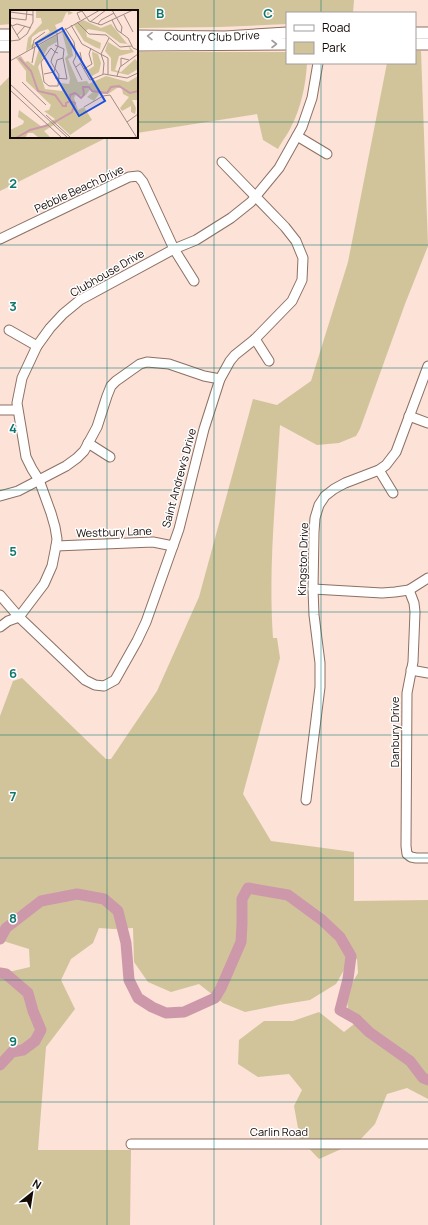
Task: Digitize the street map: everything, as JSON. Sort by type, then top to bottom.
[{"type":"main road","name":"Country Club Drive","points":[[138,36],[225,37],[286,33]]},
{"type":"main road","points":[[416,33],[428,33]]},
{"type":"main road","name":"Country Club Drive","points":[[138,45],[286,44]]},
{"type":"main road","points":[[416,44],[428,44]]},
{"type":"street","name":"Clubhouse Drive","points":[[0,627],[8,621],[19,617],[44,584],[52,566],[57,539],[55,527],[39,480],[26,457],[17,410],[22,378],[37,346],[62,314],[80,300],[174,249],[196,240],[225,222],[251,202],[279,168],[302,127],[310,105],[318,64]]},
{"type":"street","points":[[297,136],[327,154]]},
{"type":"street","name":"Saint Andrew's Drive","points":[[0,595],[19,617],[85,680],[95,685],[104,686],[115,680],[146,622],[179,529],[204,429],[220,379],[230,360],[235,354],[254,339],[292,301],[302,280],[303,258],[296,241],[286,227],[222,162]]},
{"type":"street","name":"Pebble Beach Drive","points":[[0,239],[129,177],[138,176],[143,182],[174,249]]},
{"type":"street","points":[[174,249],[194,281]]},
{"type":"street","points":[[9,330],[37,346]]},
{"type":"street","points":[[254,339],[269,361]]},
{"type":"street","points":[[0,496],[18,492],[66,466],[77,458],[84,451],[97,427],[111,386],[116,380],[140,364],[147,362],[169,364],[204,376],[220,379]]},
{"type":"street","name":"Kingston Drive","points":[[306,800],[320,687],[320,663],[314,615],[313,589],[314,532],[319,505],[325,496],[344,483],[379,470],[386,465],[396,452],[428,366]]},
{"type":"street","points":[[0,410],[17,410]]},
{"type":"street","points":[[409,416],[428,423]]},
{"type":"street","points":[[88,443],[110,457]]},
{"type":"street","points":[[379,470],[393,493]]},
{"type":"street","name":"Westbury Lane","points":[[56,546],[153,542],[173,546]]},
{"type":"street","points":[[313,589],[382,593],[395,592],[409,590],[428,578]]},
{"type":"street","name":"Danbury Drive","points":[[409,590],[414,603],[415,612],[413,662],[406,693],[406,846],[408,854],[411,856],[428,858]]},
{"type":"street","points":[[411,670],[428,673]]},
{"type":"street","name":"Carlin Road","points":[[130,1144],[428,1144]]},
{"type":"green space","points":[[0,0],[354,0],[353,12],[286,12],[286,24],[138,28],[138,10],[10,10],[10,24],[0,25]]},
{"type":"green space","points":[[416,51],[421,51],[428,246],[405,304],[360,429],[356,436],[339,443],[317,445],[280,425],[271,585],[273,638],[277,638],[280,658],[243,794],[271,841],[354,852],[354,901],[428,900],[428,1099],[407,1088],[387,1094],[375,1124],[359,1141],[319,1159],[300,1139],[294,1106],[302,1090],[289,1074],[258,1077],[238,1064],[239,1040],[264,1021],[293,1021],[319,1012],[344,1032],[359,1020],[348,1009],[346,994],[358,973],[357,959],[348,963],[336,984],[310,1000],[245,1012],[223,1003],[199,984],[171,992],[148,982],[134,962],[133,928],[99,928],[93,943],[71,959],[61,980],[75,1009],[46,1047],[38,1150],[131,1150],[130,1225],[0,1225],[0,974],[30,967],[29,949],[0,940],[0,716],[13,681],[22,678],[106,759],[111,759],[157,691],[199,597],[253,399],[277,405],[311,381],[348,262],[387,64],[416,64]]},
{"type":"green space","points":[[138,52],[286,52],[286,64],[307,64],[298,112],[278,149],[263,140],[257,114],[138,133]]},
{"type":"green space","points":[[10,76],[10,138],[106,138],[0,191],[0,86]]},
{"type":"waterway","points":[[0,939],[6,928],[41,901],[77,894],[104,899],[118,911],[126,943],[129,980],[138,998],[152,1007],[166,1013],[184,1012],[215,998],[221,988],[241,942],[242,899],[248,888],[288,895],[322,920],[340,937],[351,956],[348,979],[340,1010],[356,1019],[369,1032],[410,1061],[423,1078],[428,1080]]},
{"type":"waterway","points":[[0,973],[6,974],[28,993],[33,1011],[41,1030],[35,1041],[23,1050],[12,1052],[0,1065]]}]
